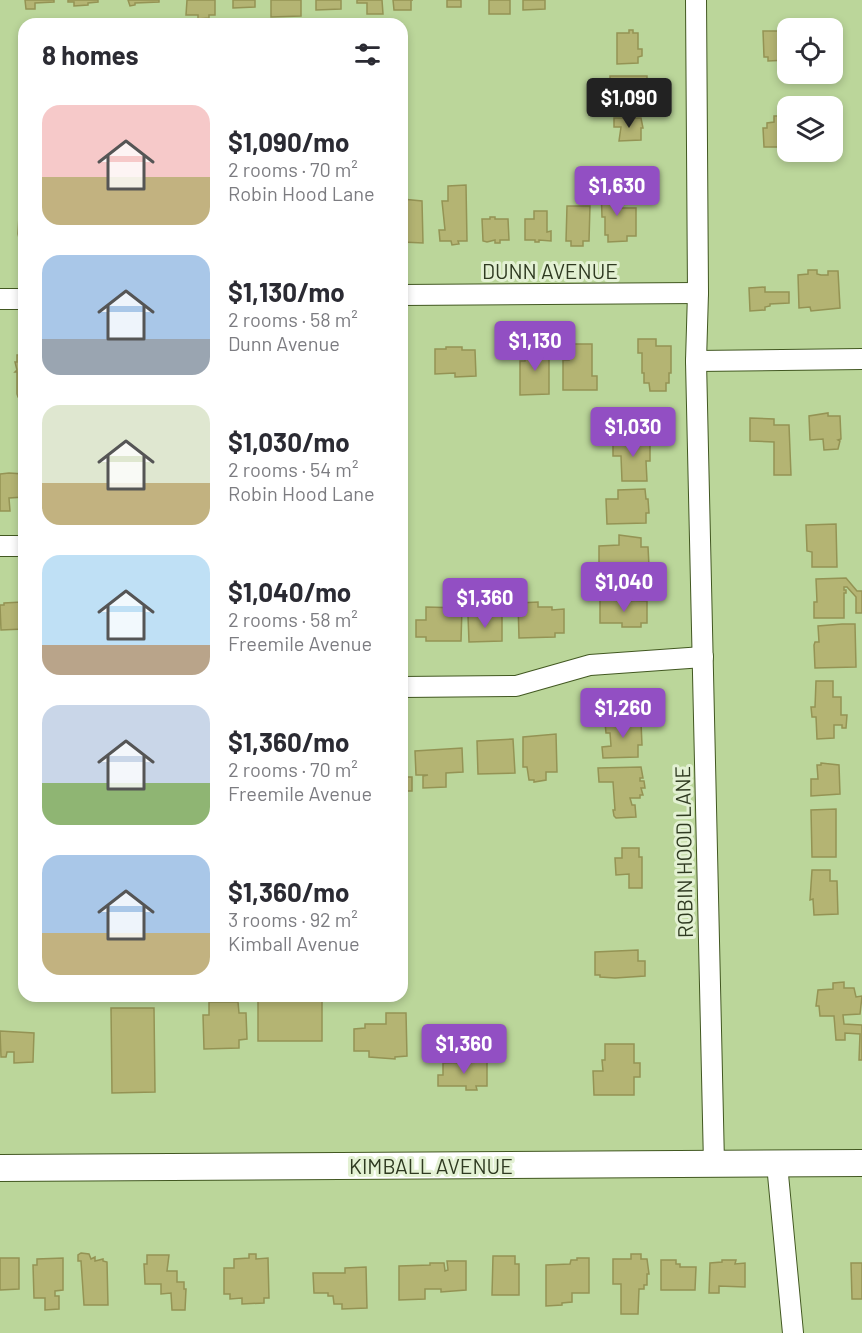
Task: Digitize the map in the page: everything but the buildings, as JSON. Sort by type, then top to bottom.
[{"type":"main road","name":"KIMBALL AVENUE","points":[[0,1168],[862,1163]]},
{"type":"street","name":"ROBIN HOOD LANE","points":[[696,0],[698,293],[696,361],[714,1164]]},
{"type":"street","name":"DUNN AVENUE","points":[[408,295],[698,293]]},
{"type":"street","points":[[0,299],[18,299]]},
{"type":"street","points":[[696,361],[862,359]]},
{"type":"street","points":[[0,546],[18,546]]},
{"type":"street","points":[[408,687],[516,686],[590,665],[703,657]]},
{"type":"street","points":[[777,1164],[793,1333]]}]
